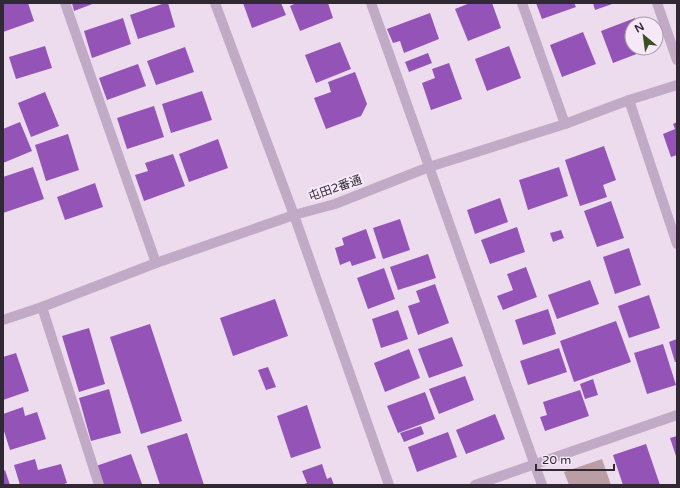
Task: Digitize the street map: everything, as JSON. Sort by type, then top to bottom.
[{"type":"street","points":[[65,3],[156,263]]},
{"type":"street","points":[[216,3],[294,215],[389,485]]},
{"type":"street","points":[[372,3],[542,485]]},
{"type":"street","points":[[522,3],[565,124]]},
{"type":"street","points":[[657,3],[677,60]]},
{"type":"street","name":"屯田2番通","points":[[3,320],[42,307],[156,263],[294,215],[335,204],[429,166],[565,124],[628,100],[677,85]]},
{"type":"street","points":[[628,100],[677,244]]},
{"type":"street","points":[[42,307],[99,485]]},
{"type":"street","points":[[475,485],[677,415]]},
{"type":"shaded area","points":[[602,459],[611,485],[569,485],[564,472]]},
{"type":"building","points":[[28,3],[34,21],[3,32],[3,4]]},
{"type":"building","points":[[72,3],[95,3],[74,11]]},
{"type":"building","points":[[168,3],[175,27],[138,39],[130,15]]},
{"type":"building","points":[[243,3],[281,3],[286,15],[252,28]]},
{"type":"building","points":[[296,3],[328,3],[333,18],[300,31],[290,6]]},
{"type":"building","points":[[470,3],[492,3],[501,28],[468,41],[455,9]]},
{"type":"building","points":[[536,3],[574,3],[576,7],[542,19]]},
{"type":"building","points":[[593,3],[615,3],[595,10]]},
{"type":"building","points":[[430,13],[439,39],[404,53],[400,41],[393,43],[387,29]]},
{"type":"building","points":[[123,18],[131,44],[92,58],[84,31]]},
{"type":"building","points":[[624,22],[624,56],[631,56],[613,63],[601,31]]},
{"type":"building","points":[[583,32],[596,64],[562,77],[550,45]]},
{"type":"building","points":[[340,42],[351,69],[316,83],[305,55]]},
{"type":"building","points":[[45,46],[52,68],[16,79],[9,57]]},
{"type":"building","points":[[509,46],[521,78],[487,91],[475,59]]},
{"type":"building","points":[[185,47],[194,72],[156,85],[147,61]]},
{"type":"building","points":[[428,53],[432,63],[409,72],[405,62]]},
{"type":"building","points":[[449,63],[462,99],[431,110],[422,83],[435,78],[432,69]]},
{"type":"building","points":[[138,64],[146,86],[107,100],[99,78]]},
{"type":"building","points":[[355,72],[367,104],[361,116],[326,129],[314,98],[331,92],[328,82]]},
{"type":"building","points":[[202,91],[212,120],[171,133],[162,104]]},
{"type":"building","points":[[45,92],[59,126],[31,137],[18,103]]},
{"type":"building","points":[[154,106],[164,137],[127,149],[117,118]]},
{"type":"building","points":[[20,122],[32,151],[3,163],[3,129]]},
{"type":"building","points":[[677,122],[677,155],[671,157],[663,134],[675,129],[673,124]]},
{"type":"building","points":[[68,134],[79,170],[46,181],[35,145]]},
{"type":"building","points":[[218,139],[228,168],[189,182],[179,154]]},
{"type":"building","points":[[604,146],[616,180],[603,185],[607,197],[580,206],[565,160]]},
{"type":"building","points":[[173,154],[185,186],[144,201],[135,175],[148,171],[145,163]]},
{"type":"building","points":[[33,167],[44,199],[3,213],[3,177]]},
{"type":"building","points":[[559,167],[568,196],[528,210],[519,180]]},
{"type":"building","points":[[95,183],[103,207],[65,220],[57,197]]},
{"type":"building","points":[[500,198],[508,222],[475,234],[467,210]]},
{"type":"building","points":[[611,201],[624,238],[597,247],[584,211]]},
{"type":"building","points":[[400,219],[410,250],[383,259],[373,228]]},
{"type":"building","points":[[517,227],[525,252],[490,264],[481,240]]},
{"type":"building","points":[[366,229],[376,258],[352,266],[350,261],[340,265],[335,248],[344,245],[342,238]]},
{"type":"building","points":[[561,230],[564,238],[553,242],[550,233]]},
{"type":"building","points":[[629,248],[641,285],[615,294],[603,257]]},
{"type":"building","points":[[428,254],[436,278],[398,290],[390,267]]},
{"type":"building","points":[[526,267],[537,297],[503,310],[497,296],[513,290],[507,274]]},
{"type":"building","points":[[384,268],[395,299],[368,309],[357,278]]},
{"type":"building","points":[[590,280],[599,304],[557,319],[548,295]]},
{"type":"building","points":[[435,284],[449,323],[418,335],[408,306],[420,302],[416,291]]},
{"type":"building","points":[[649,295],[660,328],[629,338],[618,306]]},
{"type":"building","points":[[275,299],[288,336],[233,356],[220,318]]},
{"type":"building","points":[[548,309],[556,334],[523,345],[515,320]]},
{"type":"building","points":[[398,310],[408,339],[381,348],[372,319]]},
{"type":"building","points":[[616,321],[631,362],[574,382],[560,341]]},
{"type":"building","points":[[150,324],[182,421],[141,434],[110,337]]},
{"type":"building","points":[[89,328],[105,384],[79,392],[62,336]]},
{"type":"building","points":[[452,337],[463,366],[429,378],[418,349]]},
{"type":"building","points":[[677,339],[677,362],[675,362],[669,342]]},
{"type":"building","points":[[663,344],[676,385],[647,394],[634,353]]},
{"type":"building","points":[[559,348],[567,372],[528,385],[520,361]]},
{"type":"building","points":[[409,349],[420,378],[385,392],[374,363]]},
{"type":"building","points":[[16,353],[29,391],[3,400],[3,357]]},
{"type":"building","points":[[268,367],[276,387],[266,390],[258,370]]},
{"type":"building","points":[[465,376],[474,400],[439,414],[429,389]]},
{"type":"building","points":[[593,379],[598,395],[585,399],[580,384]]},
{"type":"building","points":[[109,389],[121,433],[91,441],[79,398]]},
{"type":"building","points":[[580,390],[589,416],[545,431],[540,417],[547,415],[543,402]]},
{"type":"building","points":[[425,392],[435,419],[398,433],[387,406]]},
{"type":"building","points":[[307,405],[321,448],[291,458],[277,416]]},
{"type":"building","points":[[23,407],[25,416],[37,412],[46,439],[10,450],[3,428],[3,414]]},
{"type":"building","points":[[495,414],[505,439],[466,454],[456,430]]},
{"type":"building","points":[[421,426],[424,434],[404,442],[400,433]]},
{"type":"building","points":[[448,432],[457,457],[417,472],[408,447]]},
{"type":"building","points":[[187,433],[204,485],[160,485],[147,446]]},
{"type":"building","points":[[677,436],[677,459],[670,438]]},
{"type":"building","points":[[646,444],[660,485],[623,485],[613,455]]},
{"type":"building","points":[[131,454],[142,484],[103,485],[96,466]]},
{"type":"building","points":[[35,459],[38,470],[61,464],[67,483],[61,485],[20,485],[14,465]]},
{"type":"building","points":[[322,464],[327,479],[331,477],[334,485],[302,485],[307,483],[302,471]]},
{"type":"building","points":[[5,470],[10,485],[3,485],[3,471]]}]
